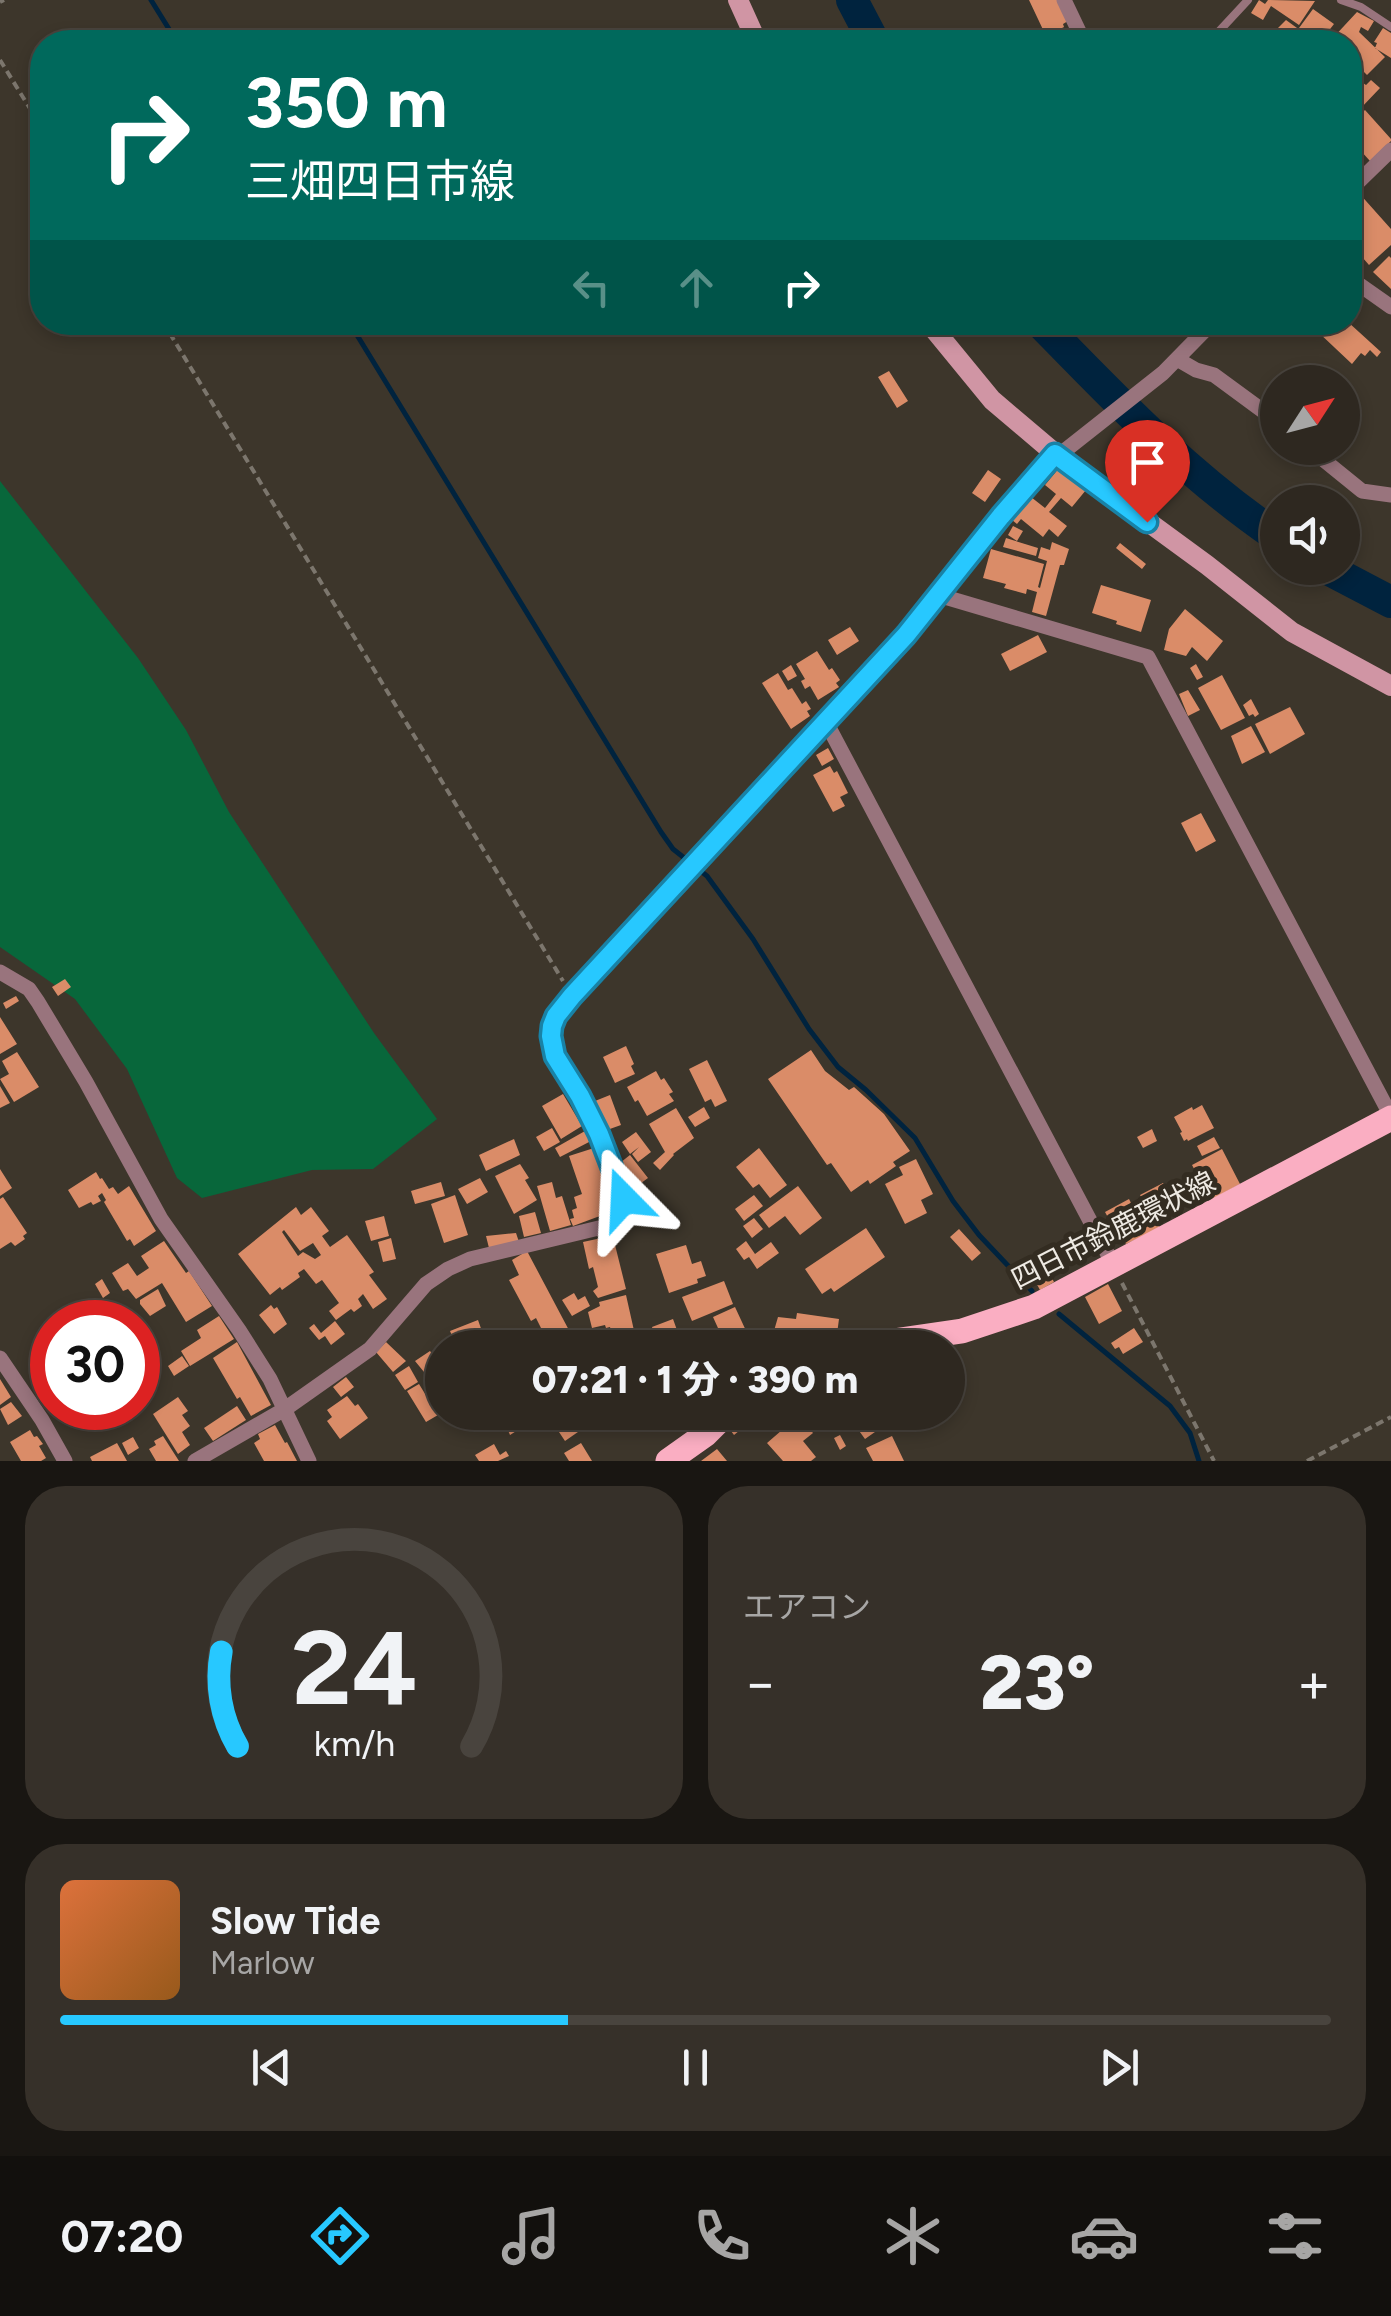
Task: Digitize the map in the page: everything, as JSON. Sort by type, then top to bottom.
[{"type":"main road","points":[[738,0],[752,30]]},
{"type":"main road","points":[[939,335],[992,400],[1056,455],[1292,632],[1391,686]]},
{"type":"main road","name":"四日市鈴鹿環状線","points":[[965,1330],[1034,1307],[1391,1117]]},
{"type":"main road","points":[[668,1461],[710,1430]]},
{"type":"street","points":[[1064,0],[1078,30]]},
{"type":"street","points":[[1362,178],[1391,150]]},
{"type":"street","points":[[1362,286],[1391,307]]},
{"type":"street","points":[[195,1461],[285,1409],[370,1349],[426,1284],[448,1268],[613,1221],[624,1199],[599,1134],[555,1056],[552,1026],[556,1016],[906,635],[1056,455],[1163,373],[1200,335]]},
{"type":"street","points":[[1177,359],[1214,375],[1260,409]]},
{"type":"street","points":[[1330,465],[1362,491],[1391,495]]},
{"type":"street","points":[[938,595],[1148,657],[1391,1117]]},
{"type":"street","points":[[826,722],[1114,1266]]},
{"type":"street","points":[[0,972],[28,988],[38,1002],[161,1219],[270,1379],[309,1461]]},
{"type":"street","points":[[0,1358],[65,1461]]},
{"type":"lane","points":[[1220,30],[1248,0]]},
{"type":"lane","points":[[1340,0],[1362,7],[1391,27]]},
{"type":"path","points":[[0,60],[30,109]]},
{"type":"path","points":[[170,335],[572,996]]},
{"type":"path","points":[[1114,1266],[1214,1461]]},
{"type":"path","points":[[1307,1461],[1391,1417]]},
{"type":"green space","points":[[0,481],[138,658],[186,730],[229,812],[374,1033],[437,1119],[373,1169],[312,1170],[202,1198],[177,1178],[127,1069],[75,999],[0,947]]},
{"type":"building","points":[[1029,0],[1058,0],[1068,21],[1058,30],[1043,30]]},
{"type":"building","points":[[1259,0],[1265,4],[1268,0],[1315,1],[1299,25],[1271,6],[1263,20],[1251,13]]},
{"type":"building","points":[[1313,9],[1334,24],[1329,30],[1299,28]]},
{"type":"building","points":[[1357,12],[1374,21],[1368,31],[1361,27],[1340,30]]},
{"type":"building","points":[[1286,20],[1297,28],[1295,30],[1276,30]]},
{"type":"building","points":[[1383,28],[1391,33],[1391,58],[1375,48],[1374,42]]},
{"type":"building","points":[[1362,35],[1385,57],[1367,75],[1362,70]]},
{"type":"building","points":[[1371,80],[1380,88],[1362,107],[1362,84]]},
{"type":"building","points":[[1365,110],[1391,139],[1370,161],[1362,152]]},
{"type":"building","points":[[1362,196],[1391,229],[1391,245],[1369,265],[1362,257]]},
{"type":"building","points":[[1391,258],[1391,289],[1373,272]]},
{"type":"building","points":[[1321,335],[1362,335],[1381,352],[1377,357],[1370,350],[1365,356],[1361,353],[1352,364]]},
{"type":"building","points":[[889,371],[908,401],[897,408],[878,377]]},
{"type":"building","points":[[1059,468],[1086,490],[1072,507],[1061,498],[1049,512],[1067,526],[1058,537],[1049,529],[1043,537],[1021,519],[1017,524],[1012,520],[1031,497],[1045,508],[1056,494],[1045,485]]},
{"type":"building","points":[[988,470],[1001,479],[985,502],[972,493]]},
{"type":"building","points":[[1013,526],[1023,531],[1017,541],[1008,535]]},
{"type":"building","points":[[1006,538],[1038,548],[1036,556],[1003,547]]},
{"type":"building","points":[[1052,542],[1069,549],[1064,565],[1060,565],[1046,616],[1032,612],[1037,592],[1027,589],[1026,594],[983,578],[991,549],[1044,564],[1040,588],[1047,561],[1038,558],[1041,547],[1050,550]]},
{"type":"building","points":[[1120,543],[1146,564],[1142,569],[1116,548]]},
{"type":"building","points":[[1101,585],[1151,600],[1141,632],[1092,613]]},
{"type":"building","points":[[1185,609],[1223,641],[1207,661],[1192,647],[1186,656],[1164,650],[1169,629]]},
{"type":"building","points":[[850,627],[859,641],[837,655],[828,640]]},
{"type":"building","points":[[1038,635],[1047,652],[1010,671],[1001,654]]},
{"type":"building","points":[[817,651],[840,680],[836,683],[839,687],[818,700],[810,686],[805,689],[801,681],[805,679],[796,664]]},
{"type":"building","points":[[1196,664],[1203,677],[1197,680],[1190,668]]},
{"type":"building","points":[[791,665],[797,676],[788,681],[782,671]]},
{"type":"building","points":[[778,673],[788,690],[792,688],[802,704],[806,701],[811,709],[807,711],[810,716],[791,729],[762,683]]},
{"type":"building","points":[[1222,675],[1245,718],[1221,730],[1198,688]]},
{"type":"building","points":[[1188,690],[1200,710],[1188,716],[1179,694]]},
{"type":"building","points":[[1251,699],[1259,714],[1255,717],[1249,716],[1243,705]]},
{"type":"building","points":[[1290,707],[1305,734],[1270,754],[1255,724]]},
{"type":"building","points":[[1251,726],[1265,752],[1242,764],[1231,736]]},
{"type":"building","points":[[828,748],[834,759],[822,766],[816,755]]},
{"type":"building","points":[[830,766],[834,773],[837,771],[848,793],[840,797],[845,806],[833,812],[813,775]]},
{"type":"building","points":[[1201,813],[1216,841],[1196,852],[1181,823]]},
{"type":"building","points":[[65,979],[71,987],[58,996],[52,987]]},
{"type":"building","points":[[16,996],[19,1001],[6,1009],[3,1003]]},
{"type":"building","points":[[0,1017],[17,1044],[0,1054]]},
{"type":"building","points":[[626,1046],[635,1074],[615,1083],[603,1057]]},
{"type":"building","points":[[811,1050],[825,1071],[849,1090],[854,1087],[884,1114],[910,1151],[893,1162],[896,1166],[851,1192],[831,1163],[827,1165],[768,1079]]},
{"type":"building","points":[[17,1052],[39,1087],[14,1102],[0,1079],[9,1074],[2,1061]]},
{"type":"building","points":[[707,1060],[727,1101],[715,1107],[711,1099],[705,1102],[689,1069]]},
{"type":"building","points":[[656,1071],[673,1092],[669,1094],[674,1101],[647,1116],[627,1087]]},
{"type":"building","points":[[0,1086],[10,1103],[0,1108]]},
{"type":"building","points":[[563,1094],[582,1126],[561,1139],[542,1106]]},
{"type":"building","points":[[610,1095],[621,1125],[607,1130],[595,1101]]},
{"type":"building","points":[[1202,1105],[1214,1128],[1184,1141],[1174,1117]]},
{"type":"building","points":[[704,1107],[710,1118],[695,1127],[688,1117]]},
{"type":"building","points":[[676,1108],[694,1138],[660,1170],[653,1163],[665,1152],[649,1124]]},
{"type":"building","points":[[552,1128],[560,1142],[544,1151],[536,1137]]},
{"type":"building","points":[[1152,1129],[1157,1141],[1143,1148],[1137,1137]]},
{"type":"building","points":[[585,1131],[591,1141],[560,1157],[555,1148]]},
{"type":"building","points":[[636,1132],[651,1152],[638,1162],[632,1154],[639,1147],[630,1154],[622,1142]]},
{"type":"building","points":[[1214,1137],[1220,1148],[1202,1156],[1197,1146]]},
{"type":"building","points":[[514,1139],[520,1155],[486,1171],[479,1155]]},
{"type":"building","points":[[594,1148],[612,1200],[604,1203],[608,1213],[573,1226],[572,1210],[577,1208],[574,1197],[582,1194],[569,1156]]},
{"type":"building","points":[[759,1148],[787,1185],[770,1198],[759,1184],[753,1188],[736,1167]]},
{"type":"building","points":[[1222,1149],[1240,1184],[1211,1200],[1192,1165]]},
{"type":"building","points":[[630,1155],[648,1178],[633,1189],[616,1166]]},
{"type":"building","points":[[916,1159],[933,1194],[921,1200],[927,1213],[905,1224],[885,1184],[903,1175],[899,1167]]},
{"type":"building","points":[[520,1164],[537,1200],[514,1214],[495,1176]]},
{"type":"building","points":[[0,1169],[12,1188],[0,1196]]},
{"type":"building","points":[[96,1172],[118,1194],[129,1186],[156,1231],[134,1246],[130,1239],[127,1241],[102,1193],[98,1196],[101,1201],[79,1208],[68,1190]]},
{"type":"building","points":[[480,1178],[488,1192],[467,1204],[458,1189]]},
{"type":"building","points":[[441,1182],[445,1196],[415,1204],[411,1191]]},
{"type":"building","points":[[552,1182],[556,1198],[562,1196],[571,1225],[550,1231],[537,1186]]},
{"type":"building","points":[[1163,1183],[1172,1199],[1149,1211],[1140,1195]]},
{"type":"building","points":[[798,1186],[822,1218],[800,1235],[785,1216],[769,1228],[759,1215]]},
{"type":"building","points":[[455,1195],[468,1235],[444,1243],[431,1204]]},
{"type":"building","points":[[754,1195],[763,1206],[744,1221],[735,1209]]},
{"type":"building","points":[[3,1197],[27,1233],[15,1246],[11,1242],[0,1249],[0,1199]]},
{"type":"building","points":[[1129,1199],[1138,1217],[1151,1211],[1160,1228],[1126,1244],[1105,1212]]},
{"type":"building","points":[[296,1207],[301,1215],[311,1207],[329,1231],[322,1236],[330,1247],[347,1235],[374,1272],[369,1275],[387,1299],[373,1309],[363,1294],[358,1299],[362,1306],[336,1320],[329,1311],[339,1303],[322,1280],[316,1284],[304,1269],[298,1273],[300,1277],[270,1295],[238,1254]],"holes":[[[284,1230],[300,1251],[313,1243],[321,1255],[315,1259],[303,1252],[298,1256]]]},
{"type":"building","points":[[535,1212],[541,1233],[524,1237],[519,1216]]},
{"type":"building","points":[[384,1216],[389,1236],[371,1241],[365,1221]]},
{"type":"building","points":[[754,1218],[763,1229],[752,1238],[743,1226]]},
{"type":"building","points":[[866,1228],[885,1257],[834,1292],[831,1288],[822,1294],[805,1269]]},
{"type":"building","points":[[959,1229],[981,1253],[972,1261],[950,1237]]},
{"type":"building","points":[[516,1233],[519,1242],[489,1248],[486,1236]]},
{"type":"building","points":[[606,1237],[607,1243],[614,1241],[626,1289],[598,1298],[593,1291],[598,1287],[593,1267],[589,1269],[583,1242]]},
{"type":"building","points":[[391,1238],[396,1259],[383,1262],[378,1242]]},
{"type":"building","points":[[164,1241],[212,1306],[186,1322],[162,1283],[136,1299],[128,1289],[123,1291],[112,1273],[128,1263],[137,1276],[149,1268],[141,1256]]},
{"type":"building","points":[[746,1241],[755,1254],[771,1242],[779,1253],[757,1269],[749,1257],[744,1260],[736,1249]]},
{"type":"building","points":[[686,1245],[692,1264],[701,1261],[706,1276],[697,1279],[698,1283],[669,1293],[656,1254]]},
{"type":"building","points":[[527,1251],[569,1330],[542,1330],[536,1318],[531,1321],[509,1280],[519,1275],[512,1260]]},
{"type":"building","points":[[1047,1269],[1054,1282],[1040,1290],[1033,1277]]},
{"type":"building","points":[[102,1279],[110,1293],[103,1298],[95,1284]]},
{"type":"building","points":[[724,1281],[733,1304],[692,1321],[682,1297]]},
{"type":"building","points":[[1108,1284],[1122,1311],[1099,1324],[1085,1297]]},
{"type":"building","points":[[158,1289],[166,1306],[160,1310],[160,1300],[140,1300]]},
{"type":"building","points":[[574,1293],[578,1300],[585,1296],[590,1306],[572,1316],[562,1300]]},
{"type":"building","points":[[626,1295],[634,1330],[611,1330],[605,1325],[592,1328],[588,1312],[600,1306],[599,1302]]},
{"type":"building","points":[[271,1305],[277,1307],[287,1324],[274,1334],[259,1315]]},
{"type":"building","points":[[735,1307],[746,1330],[719,1330],[713,1317]]},
{"type":"building","points":[[797,1313],[839,1319],[838,1330],[774,1330],[778,1317],[796,1319]]},
{"type":"building","points":[[219,1316],[234,1339],[190,1366],[181,1351],[201,1338],[197,1330]]},
{"type":"building","points":[[673,1319],[677,1330],[653,1330],[652,1327]]},
{"type":"building","points":[[478,1320],[482,1330],[453,1330]]},
{"type":"building","points":[[335,1321],[345,1334],[331,1345],[325,1336],[319,1340],[309,1328],[314,1324],[321,1333]]},
{"type":"building","points":[[1134,1328],[1143,1342],[1123,1354],[1119,1347],[1115,1349],[1111,1343]]},
{"type":"building","points":[[237,1342],[271,1405],[251,1416],[213,1358]]},
{"type":"building","points":[[386,1342],[406,1361],[393,1372],[376,1352]]},
{"type":"building","points":[[425,1354],[425,1371],[424,1372],[415,1361]]},
{"type":"building","points":[[182,1356],[189,1366],[174,1376],[168,1366]]},
{"type":"building","points":[[409,1366],[418,1382],[405,1390],[395,1375]]},
{"type":"building","points":[[346,1377],[354,1387],[341,1397],[333,1387]]},
{"type":"building","points":[[0,1379],[11,1397],[0,1405]]},
{"type":"building","points":[[419,1384],[425,1394],[425,1420],[407,1391]]},
{"type":"building","points":[[347,1396],[368,1418],[340,1439],[327,1421],[332,1417],[327,1410]]},
{"type":"building","points":[[178,1397],[188,1411],[182,1415],[190,1426],[182,1432],[190,1445],[178,1454],[160,1425],[160,1409]]},
{"type":"building","points":[[11,1402],[22,1416],[8,1425],[0,1409]]},
{"type":"building","points":[[237,1406],[246,1420],[213,1441],[204,1428]]},
{"type":"building","points":[[275,1425],[297,1461],[264,1461],[254,1443],[260,1439],[258,1434]]},
{"type":"building","points":[[30,1430],[43,1444],[39,1446],[46,1458],[21,1461],[10,1442]]},
{"type":"building","points":[[558,1430],[581,1430],[565,1441]]},
{"type":"building","points":[[782,1430],[810,1430],[813,1433],[803,1441],[816,1457],[811,1461],[783,1461],[767,1443]]},
{"type":"building","points":[[858,1430],[878,1430],[865,1439]]},
{"type":"building","points":[[840,1435],[846,1446],[840,1450],[834,1438]]},
{"type":"building","points":[[163,1436],[179,1461],[156,1461],[149,1449]]},
{"type":"building","points":[[892,1436],[904,1461],[873,1461],[866,1448]]},
{"type":"building","points":[[133,1437],[139,1448],[128,1455],[122,1443]]},
{"type":"building","points":[[117,1443],[127,1461],[92,1461],[90,1457]]},
{"type":"building","points":[[581,1443],[592,1461],[569,1461],[564,1453]]},
{"type":"building","points":[[494,1444],[500,1455],[506,1451],[509,1456],[498,1461],[479,1461],[475,1455]]},
{"type":"building","points":[[717,1449],[727,1461],[701,1461]]},
{"type":"waterway","points":[[151,0],[170,30]]},
{"type":"waterway","points":[[852,0],[868,30]]},
{"type":"waterway","points":[[357,335],[673,849],[707,876],[838,1067],[915,1138],[953,1201],[1032,1291]]},
{"type":"waterway","points":[[1053,335],[1183,462],[1260,524]]},
{"type":"waterway","points":[[1358,585],[1391,602]]},
{"type":"waterway","points":[[1059,1314],[1170,1406],[1190,1433],[1199,1461]]},
{"type":"route","points":[[624,1199],[599,1134],[555,1056],[551,1036],[556,1016],[906,635],[1055,454],[1147,522]]}]
